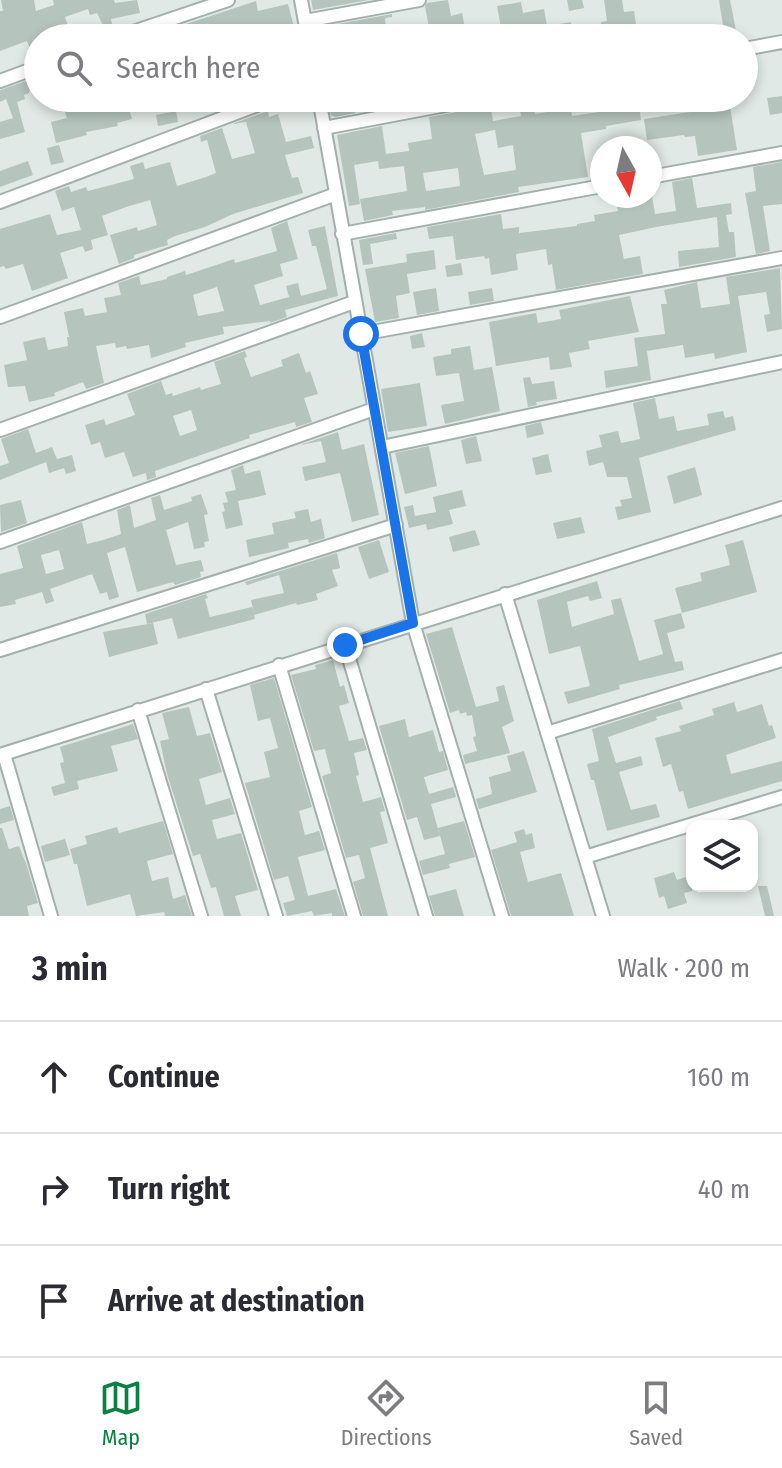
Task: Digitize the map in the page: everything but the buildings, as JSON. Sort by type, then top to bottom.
[{"type":"street","points":[[157,24],[228,0]]},
{"type":"street","points":[[301,0],[306,24]]},
{"type":"street","points":[[305,21],[419,0]]},
{"type":"street","points":[[758,46],[782,42]]},
{"type":"street","points":[[0,81],[24,72]]},
{"type":"street","points":[[0,202],[239,112]]},
{"type":"street","points":[[321,112],[413,623],[502,916]]},
{"type":"street","points":[[324,128],[409,112]]},
{"type":"street","points":[[662,175],[782,153]]},
{"type":"street","points":[[342,234],[590,188]]},
{"type":"street","points":[[0,317],[336,194]]},
{"type":"street","points":[[361,334],[782,258]]},
{"type":"street","points":[[0,430],[354,302]]},
{"type":"street","points":[[382,447],[782,362]]},
{"type":"street","points":[[0,542],[374,409]]},
{"type":"street","points":[[51,916],[2,754],[782,508]]},
{"type":"street","points":[[0,650],[396,525]]},
{"type":"street","points":[[505,594],[603,916]]},
{"type":"street","points":[[345,645],[426,916]]},
{"type":"street","points":[[547,733],[782,660]]},
{"type":"street","points":[[279,665],[354,916]]},
{"type":"street","points":[[206,689],[276,916]]},
{"type":"street","points":[[138,710],[201,916]]},
{"type":"street","points":[[585,857],[782,797]]},
{"type":"route","points":[[345,645],[413,623],[361,334]]}]
